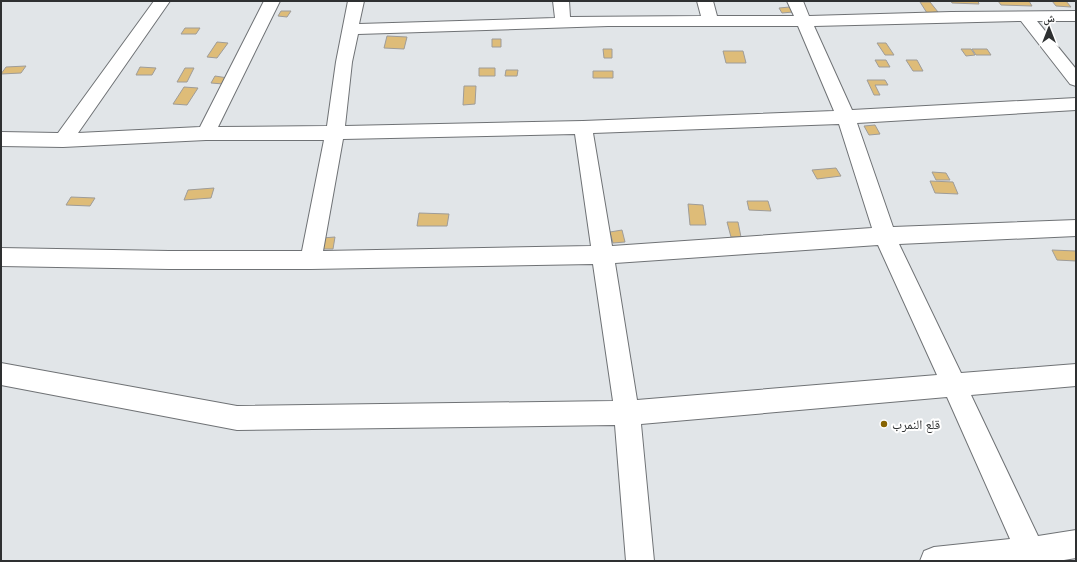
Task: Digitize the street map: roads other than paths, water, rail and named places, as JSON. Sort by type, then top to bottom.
[{"type":"street","points":[[63,140],[162,1]]},
{"type":"street","points":[[206,133],[272,1]]},
{"type":"street","points":[[311,260],[334,133],[344,62],[356,1]]},
{"type":"street","points":[[561,1],[563,22]]},
{"type":"street","points":[[705,1],[710,21]]},
{"type":"street","points":[[795,1],[846,117],[885,236],[1033,556]]},
{"type":"street","points":[[938,1],[951,17]]},
{"type":"street","points":[[1025,16],[1076,80]]},
{"type":"street","points":[[350,29],[563,22],[804,21],[951,17],[1076,16]]},
{"type":"street","points":[[1,139],[63,140],[206,133],[334,133],[583,127],[846,117],[1076,104]]},
{"type":"street","points":[[583,127],[604,255],[627,413],[640,561]]},
{"type":"street","points":[[1,257],[169,260],[311,260],[604,255],[885,236],[1076,228]]},
{"type":"street","points":[[1,374],[237,418],[627,413],[1076,375]]},
{"type":"street","points":[[934,561],[1033,556],[1076,544]]},
{"type":"place","name":"قلع النمرب","points":[[884,424]]}]
